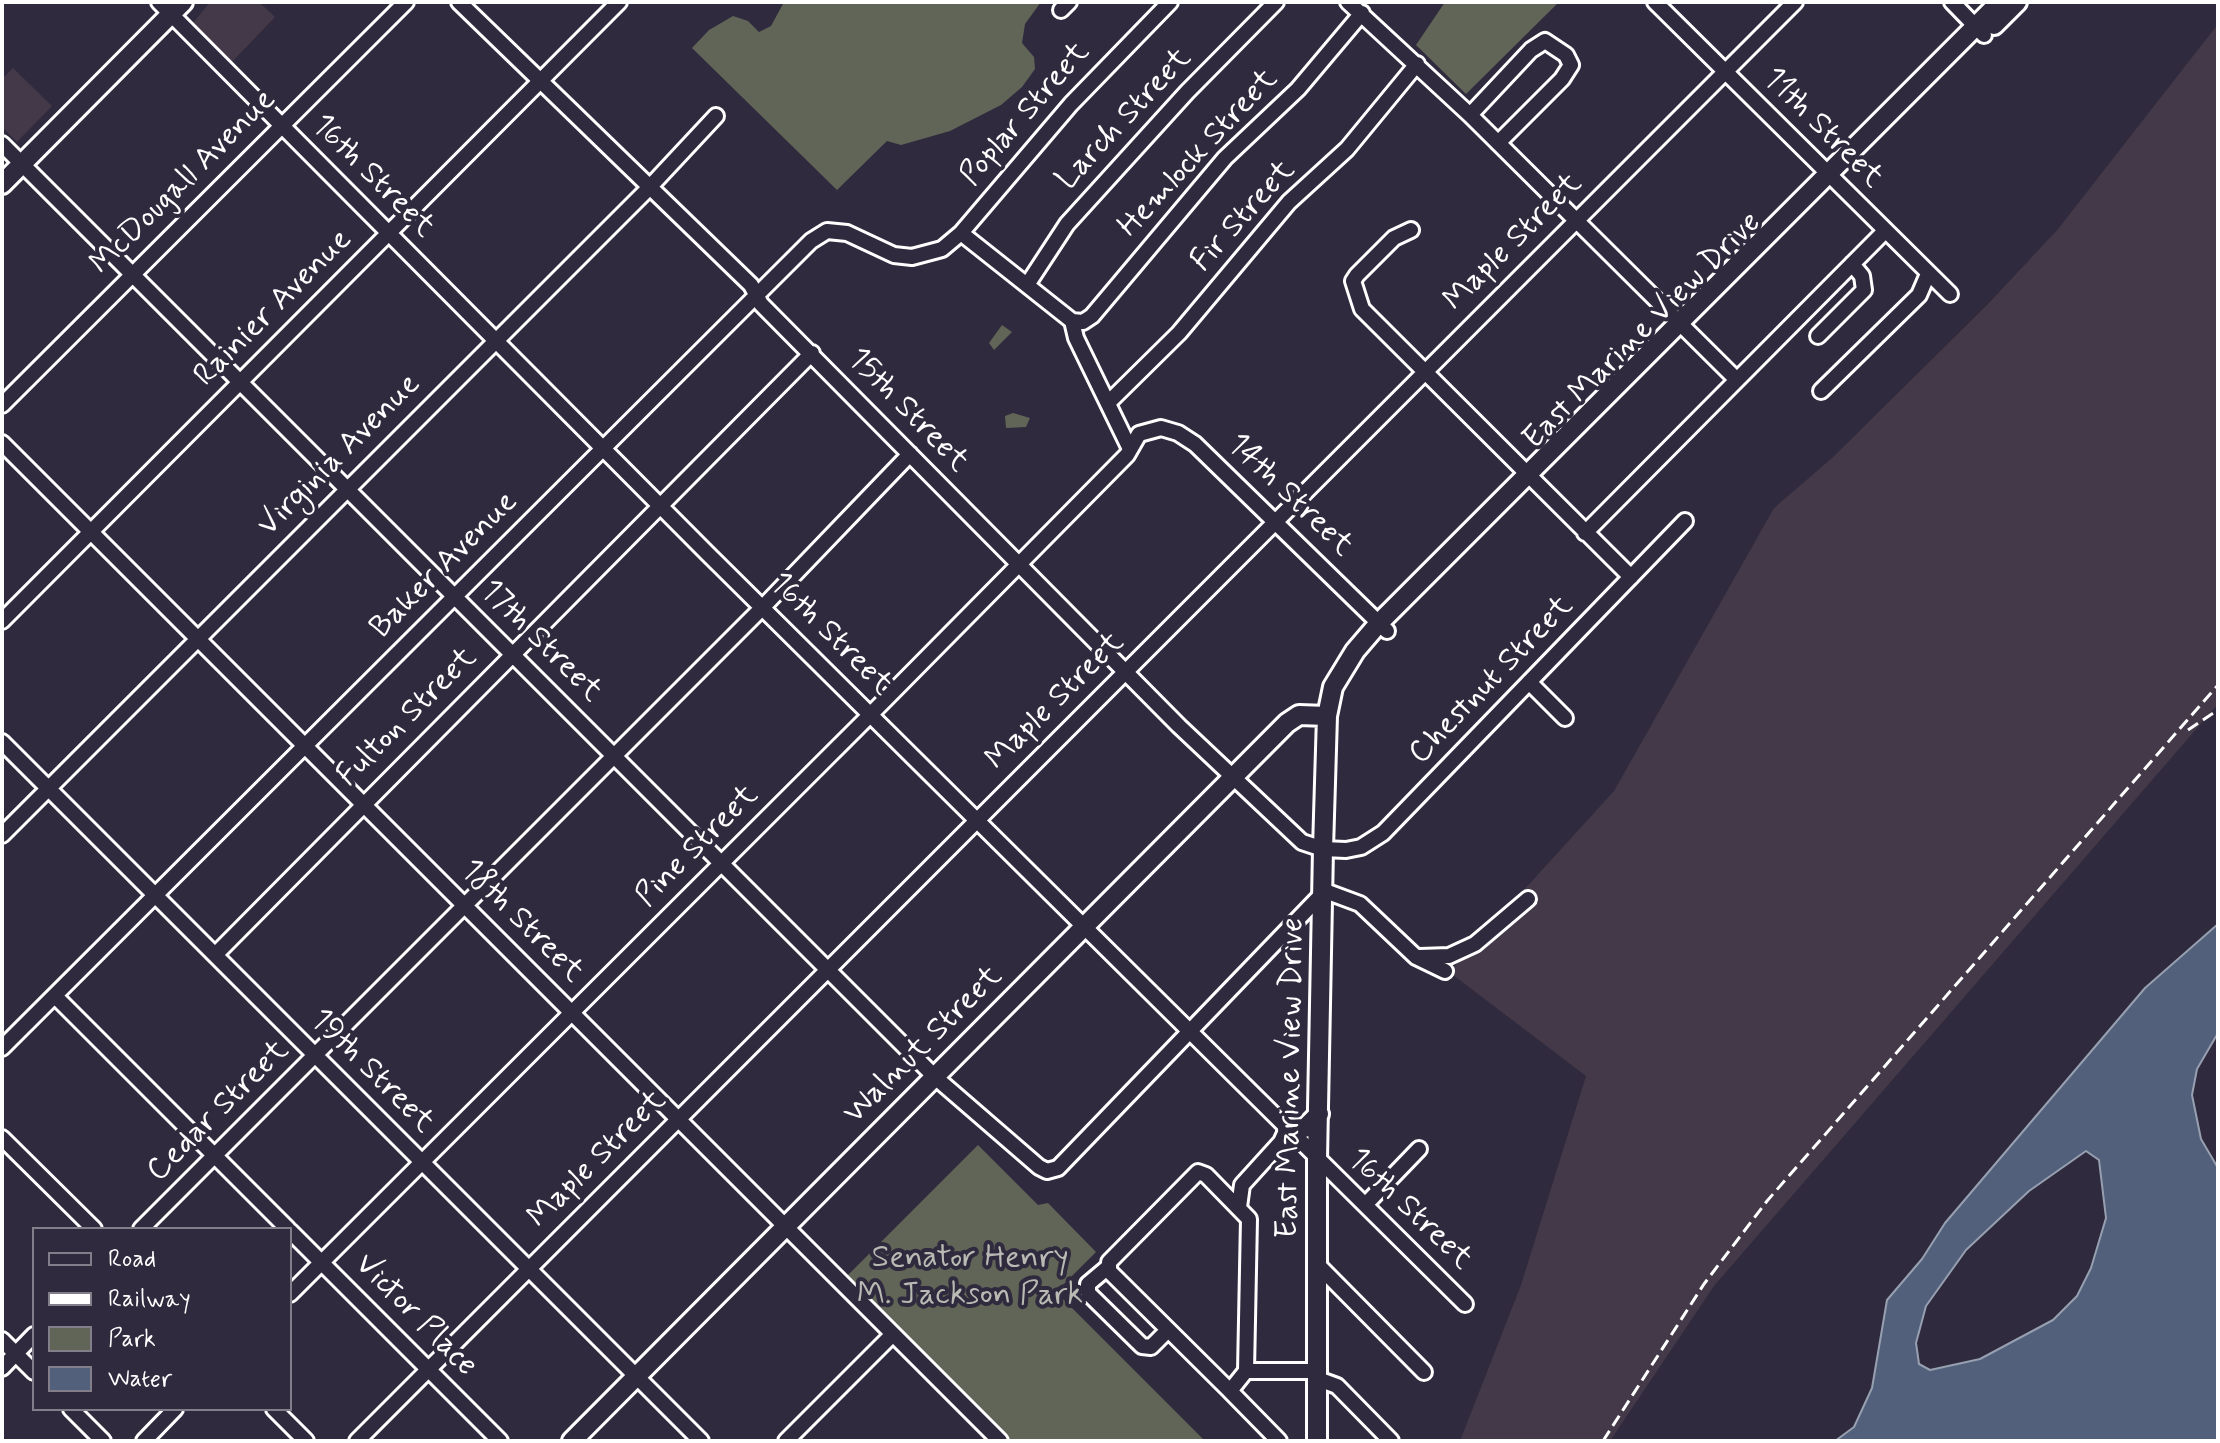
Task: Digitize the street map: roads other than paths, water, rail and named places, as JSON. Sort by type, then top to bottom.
[{"type":"main road","name":"East Marine View Drive","points":[[1980,31],[2000,2]]},
{"type":"main road","name":"East Marine View Drive","points":[[1317,1441],[1317,1159],[1325,891],[1323,849],[1327,716],[1333,687],[1342,670],[1383,627],[1980,31],[2017,2]]},
{"type":"main road","points":[[2,184],[171,6]]},
{"type":"main road","name":"Walnut Street","points":[[572,1441],[1233,777],[1299,715],[1327,716]]},
{"type":"main road","points":[[1287,1129],[1305,1128],[1319,1114]]},
{"type":"street","name":"McDougall Avenue","points":[[2,405],[406,2]]},
{"type":"street","name":"15th Street","points":[[459,2],[751,285],[761,304],[1286,830],[1302,842],[1323,849]]},
{"type":"street","name":"Rainier Avenue","points":[[2,621],[619,2]]},
{"type":"street","name":"Poplar Street","points":[[961,233],[1071,104],[1170,2]]},
{"type":"street","name":"Larch Street","points":[[1027,285],[1067,224],[1187,92],[1276,2]]},
{"type":"street","points":[[1348,2],[1470,115],[1682,329],[1736,379]]},
{"type":"street","name":"11th Street","points":[[1655,2],[1950,294]]},
{"type":"street","name":"Maple Street","points":[[357,1441],[1795,2]]},
{"type":"street","points":[[1952,2],[1980,31]]},
{"type":"street","name":"16th Street","points":[[171,6],[388,234],[1084,929],[1465,1304]]},
{"type":"street","name":"Hemlock Street","points":[[1072,321],[1083,322],[1092,316],[1225,158],[1298,89],[1362,13]]},
{"type":"street","points":[[1470,115],[1531,50],[1545,41],[1566,55],[1571,65],[1562,79],[1498,143]]},
{"type":"street","name":"Fir Street","points":[[1108,403],[1179,333],[1289,202],[1347,149],[1417,64]]},
{"type":"street","name":"Virginia Avenue","points":[[2,835],[716,116]]},
{"type":"street","name":"17th Street","points":[[2,144],[935,1077],[1047,1171],[1058,1168],[1189,1033]]},
{"type":"street","points":[[1411,230],[1394,238],[1353,281],[1362,309],[1631,577]]},
{"type":"street","name":"Baker Avenue","points":[[3,1045],[811,241],[827,231],[847,233],[888,253],[912,257],[942,249],[961,233]]},
{"type":"street","points":[[1585,533],[1885,231]]},
{"type":"street","points":[[961,233],[1072,321],[1076,338],[1108,403],[1134,441]]},
{"type":"street","points":[[1818,336],[1864,290],[1862,276],[1852,264]]},
{"type":"street","points":[[1821,391],[1919,295],[1928,274]]},
{"type":"street","name":"Fulton Street","points":[[215,955],[812,353]]},
{"type":"street","name":"14th Street","points":[[1134,441],[1161,428],[1178,433],[1195,444],[1383,627]]},
{"type":"street","name":"Pine Street","points":[[292,1292],[870,715],[1127,455],[1134,441]]},
{"type":"street","name":"18th Street","points":[[2,443],[1000,1441]]},
{"type":"street","name":"Cedar Street","points":[[143,1227],[762,608],[910,454]]},
{"type":"street","name":"Chestnut Street","points":[[1323,849],[1361,847],[1374,840],[1685,521]]},
{"type":"street","points":[[1529,682],[1565,718]]},
{"type":"street","name":"19th Street","points":[[2,742],[701,1441]]},
{"type":"street","points":[[1189,1033],[1325,891],[1360,904],[1416,957],[1445,971]]},
{"type":"street","points":[[1416,957],[1449,956],[1475,944],[1528,899]]},
{"type":"street","name":"Victor Place","points":[[55,996],[286,1227]]},
{"type":"street","points":[[1239,1207],[1242,1185],[1281,1142],[1287,1129]]},
{"type":"street","points":[[2,1138],[92,1227]]},
{"type":"street","points":[[1366,1204],[1419,1149]]},
{"type":"street","points":[[1168,1330],[1151,1347],[1142,1346],[1088,1293],[1088,1284],[1198,1172],[1206,1175],[1249,1219],[1246,1371],[1230,1391]]},
{"type":"street","name":"Victor Place","points":[[292,1233],[500,1441]]},
{"type":"street","points":[[1319,1266],[1424,1372]]},
{"type":"street","points":[[1107,1268],[1279,1441]]},
{"type":"street","points":[[786,1441],[893,1334]]},
{"type":"street","points":[[2,1368],[32,1337]]},
{"type":"street","points":[[2,1340],[32,1370]]},
{"type":"street","points":[[1246,1371],[1318,1375],[1337,1386],[1391,1441]]},
{"type":"street","points":[[73,1411],[103,1441]]},
{"type":"street","points":[[144,1441],[173,1411]]},
{"type":"street","points":[[276,1411],[306,1441]]},
{"type":"water","points":[[2218,924],[2218,1033],[2197,1069],[2192,1095],[2201,1139],[2218,1168],[2218,1441],[1835,1441],[1854,1427],[1872,1388],[1887,1300],[1922,1259],[1945,1223],[2145,988]],"holes":[[[2086,1151],[2099,1160],[2106,1218],[2091,1268],[2077,1296],[2053,1320],[1980,1359],[1930,1370],[1919,1364],[1916,1343],[1926,1306],[1966,1250],[2029,1191]]]},
{"type":"railway","points":[[1603,1441],[1704,1284],[1767,1201],[2218,685]]},
{"type":"railway","points":[[2188,730],[2218,710]]},
{"type":"park label","name":"Senator Henry M. Jackson Park","points":[[970,1278]]}]
